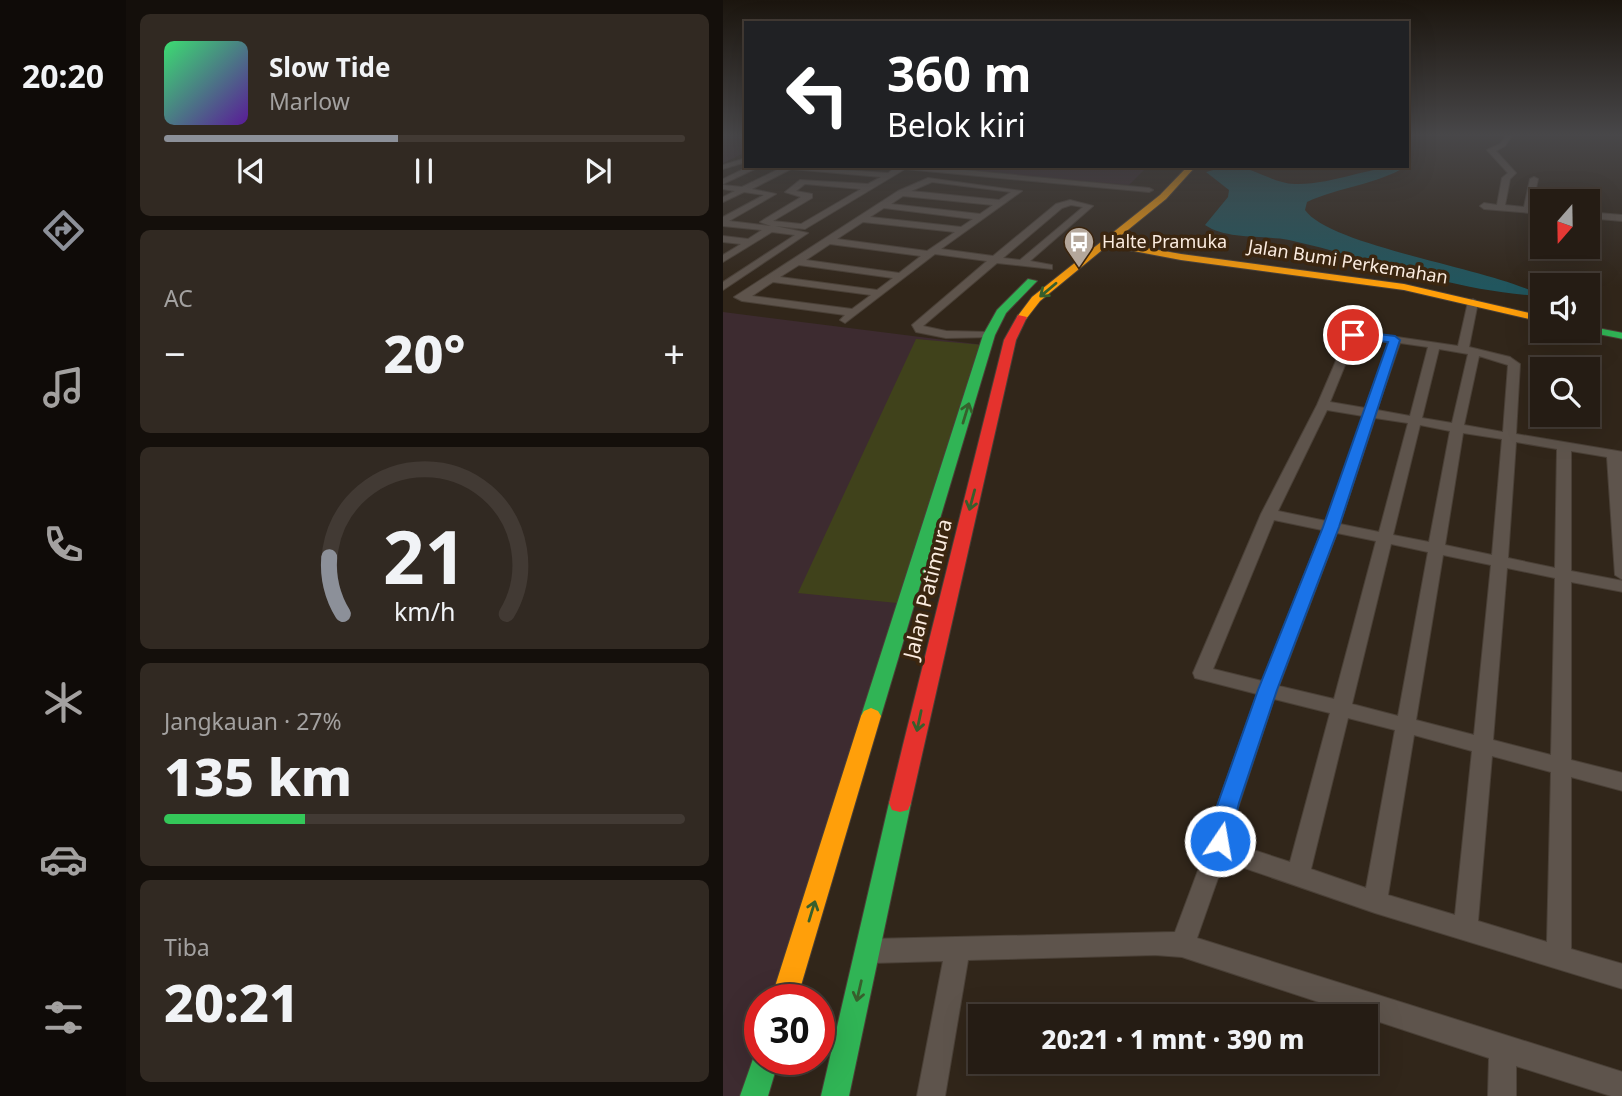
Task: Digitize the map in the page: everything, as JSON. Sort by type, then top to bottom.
[{"type":"main road","name":"Jalan Patimura","points":[[789,984],[995,317],[1008,302],[1049,268],[1154,185]]},
{"type":"main road","name":"Jalan Patimura","points":[[835,1096],[942,614],[957,566],[1010,340],[1036,299],[1174,185]]},
{"type":"main road","name":"Jalan Bumi Perkemahan","points":[[1105,243],[1181,257],[1404,287],[1530,316]]},
{"type":"main road","points":[[1600,332],[1622,337]]},
{"type":"main road","points":[[957,445],[986,445]]},
{"type":"main road","points":[[754,1096],[761,1075]]},
{"type":"street","points":[[723,222],[772,194],[724,185]]},
{"type":"street","points":[[723,200],[753,185]]},
{"type":"street","points":[[797,185],[789,193],[809,196],[764,222],[802,227],[874,185]]},
{"type":"street","points":[[838,185],[871,187]]},
{"type":"street","points":[[742,298],[882,205],[917,185]]},
{"type":"street","points":[[723,222],[804,233],[761,262],[726,292],[742,298],[850,317],[932,251],[1018,191],[979,185]]},
{"type":"street","points":[[1097,185],[1149,190]]},
{"type":"street","points":[[1501,207],[1505,185]]},
{"type":"street","points":[[1484,206],[1528,209],[1533,185]]},
{"type":"street","points":[[901,193],[1001,203]]},
{"type":"street","points":[[989,335],[929,333],[920,330],[917,325],[1059,206],[1070,202],[1089,206],[1021,264]]},
{"type":"street","points":[[882,205],[982,217]]},
{"type":"street","points":[[1600,216],[1622,218]]},
{"type":"street","points":[[862,219],[964,230]]},
{"type":"street","points":[[724,258],[772,228]]},
{"type":"street","points":[[723,239],[750,242]]},
{"type":"street","points":[[831,239],[1049,268]]},
{"type":"street","points":[[724,258],[761,262]]},
{"type":"street","points":[[799,262],[902,275]]},
{"type":"street","points":[[773,279],[879,293]]},
{"type":"street","points":[[1375,902],[1438,549],[1469,351],[1473,302]]},
{"type":"street","points":[[1465,930],[1483,746],[1510,437],[1513,362],[1469,351],[1352,335],[1323,405],[1269,514],[1202,673],[1407,726],[1483,746],[1622,782]]},
{"type":"street","points":[[1182,945],[1220,841],[1221,826],[1268,690],[1331,527],[1395,340]]},
{"type":"street","points":[[1298,875],[1434,346]]},
{"type":"street","points":[[1323,405],[1618,456],[1622,575]]},
{"type":"street","points":[[1559,958],[1564,446]]},
{"type":"street","points":[[1269,514],[1622,587]]},
{"type":"street","points":[[1220,841],[1231,853],[1375,902],[1622,977]]},
{"type":"street","points":[[868,951],[1155,943],[1182,945],[1622,1086]]},
{"type":"street","points":[[931,1096],[958,948]]},
{"type":"street","points":[[1502,1096],[1503,1049]]},
{"type":"shaded area","points":[[723,312],[984,345],[777,984],[744,984],[744,1075],[748,1075],[741,1096],[723,1096]]},
{"type":"green space","points":[[916,339],[983,345],[897,603],[798,593]]},
{"type":"water","points":[[1223,185],[1359,185],[1307,202],[1305,210],[1321,223],[1346,235],[1489,276],[1530,291],[1530,295],[1446,282],[1289,240],[1235,235],[1205,225],[1228,197],[1229,190]]},
{"type":"traffic: fast","points":[[871,716],[989,335],[1001,312],[1032,281]]},
{"type":"traffic: fast","points":[[1600,332],[1623,336]]},
{"type":"traffic: fast","points":[[835,1096],[900,803]]},
{"type":"traffic: fast","points":[[754,1096],[761,1075]]},
{"type":"traffic: slow","points":[[1022,317],[1036,299],[1174,185]]},
{"type":"traffic: slow","points":[[1105,243],[1181,257],[1404,287],[1530,316]]},
{"type":"traffic: slow","points":[[789,984],[871,716]]},
{"type":"traffic: jam","points":[[900,803],[1010,340],[1022,317]]},
{"type":"place","name":"Halte Pramuka","points":[[1079,269]]},
{"type":"route","points":[[1220,841],[1218,835],[1228,803],[1331,527],[1395,340],[1353,335]]}]
